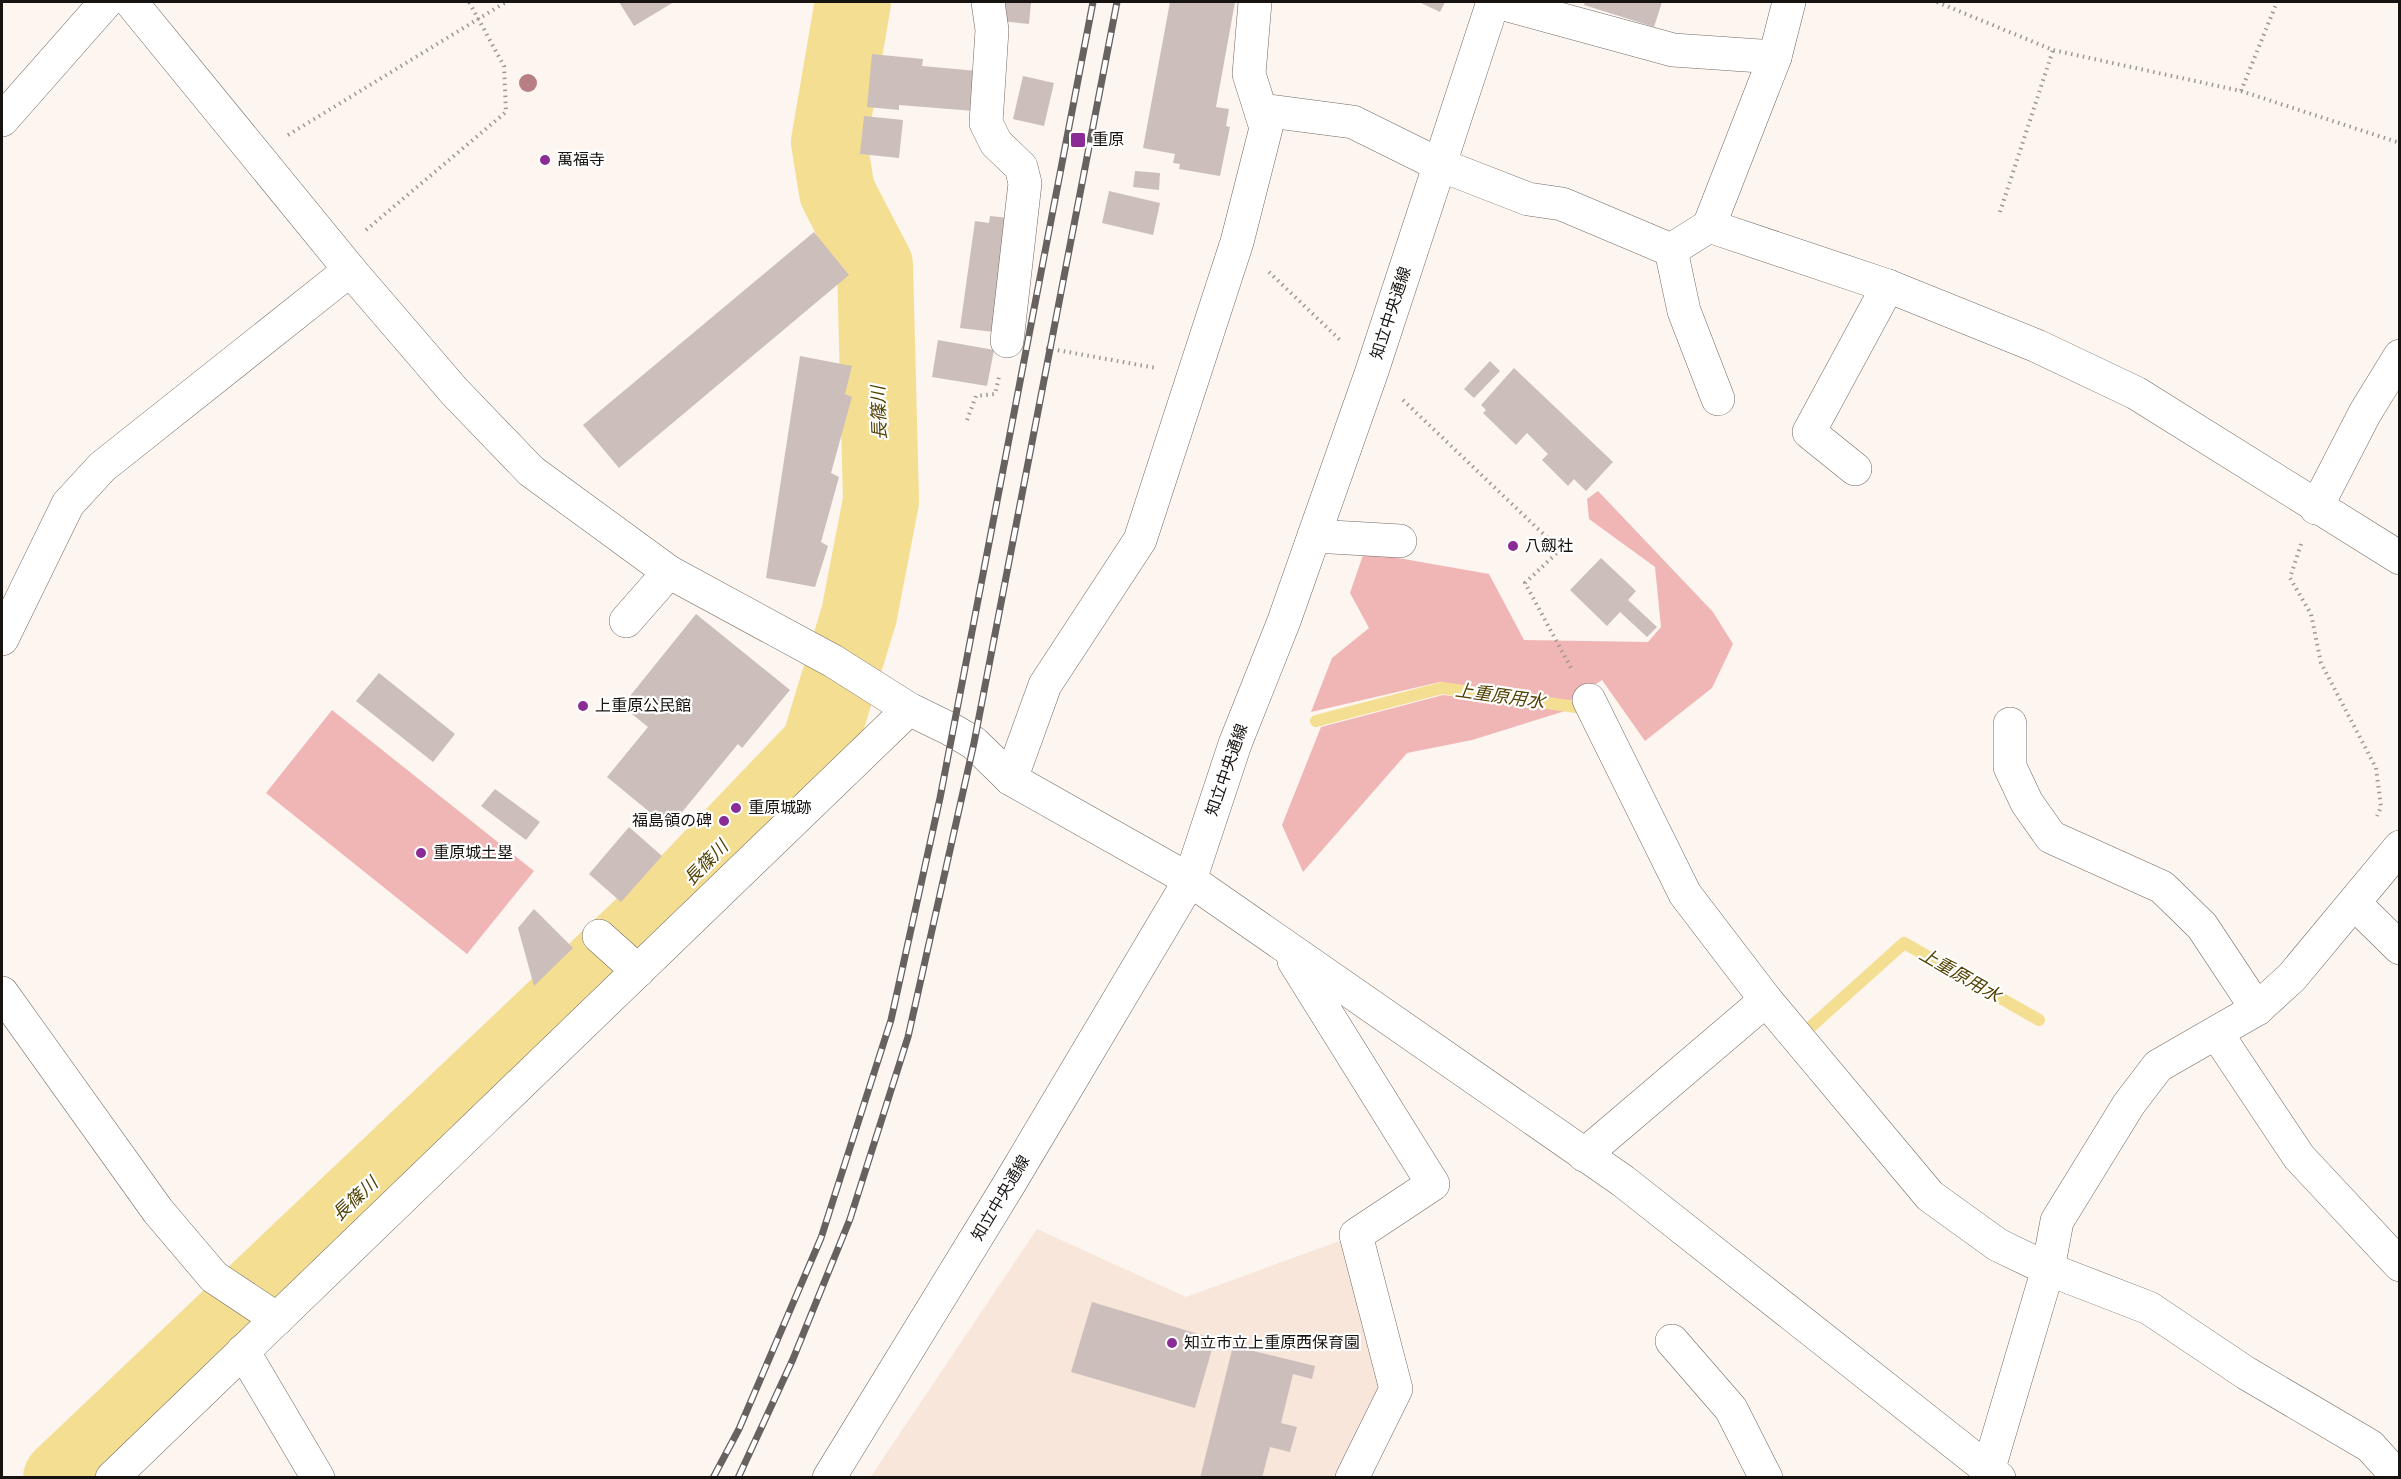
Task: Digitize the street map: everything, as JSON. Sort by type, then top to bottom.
[{"type":"street","points":[[988,2],[992,30],[986,123],[996,143],[1021,166],[1025,183],[1007,341]]},
{"type":"street","points":[[1011,779],[1045,685],[1140,540],[1240,230],[1266,128],[1249,74],[1255,2]]},
{"type":"street","points":[[1495,2],[1673,50],[1775,57]]},
{"type":"street","name":"知立中央通線","points":[[830,1478],[1008,1186],[1190,880],[1235,744],[1284,621],[1372,371],[1438,164],[1495,2]]},
{"type":"street","points":[[1671,250],[1709,226],[1775,57],[1789,2]]},
{"type":"street","points":[[2,120],[128,3],[454,391],[531,471],[669,572],[846,669],[909,709],[974,743],[1011,779],[1190,880],[1623,1181],[1992,1475],[2048,1269],[2057,1221],[2129,1104],[2158,1066],[2257,1009],[2292,977],[2400,847]]},
{"type":"street","points":[[1262,110],[1353,122],[1438,164],[1528,199],[1562,204],[1671,250]]},
{"type":"street","points":[[1709,226],[1888,286],[2037,346],[2136,393],[2316,508],[2400,558]]},
{"type":"street","points":[[1671,250],[1684,311],[1718,399]]},
{"type":"street","points":[[2,639],[68,504],[102,467],[343,260]]},
{"type":"street","points":[[1855,469],[1809,432],[1888,286]]},
{"type":"street","points":[[2316,508],[2365,413],[2400,356]]},
{"type":"street","points":[[1314,536],[1400,541]]},
{"type":"street","points":[[626,621],[669,572]]},
{"type":"street","points":[[112,1478],[243,1351],[266,1311],[632,965],[909,709]]},
{"type":"street","points":[[1594,710],[1685,894],[1766,1000],[1930,1196],[1998,1245],[2048,1269],[2149,1308],[2246,1373],[2370,1446],[2399,1478]]},
{"type":"street","points":[[2010,724],[2010,767],[2027,803],[2052,837],[2162,887],[2202,926],[2257,1009]]},
{"type":"street","points":[[2354,903],[2400,948]]},
{"type":"street","points":[[599,936],[632,965]]},
{"type":"street","points":[[1287,949],[1432,1184],[1356,1235],[1396,1389],[1352,1478]]},
{"type":"street","points":[[2,993],[158,1211],[214,1277],[266,1311]]},
{"type":"street","points":[[1584,1155],[1766,1000]]},
{"type":"street","points":[[2217,1034],[2299,1157],[2400,1265]]},
{"type":"street","points":[[1672,1341],[1731,1409],[1766,1478]]},
{"type":"street","points":[[243,1351],[318,1478]]},
{"type":"path","points":[[343,260],[383,216],[506,112],[504,66],[469,2]]},
{"type":"path","points":[[257,154],[506,2]]},
{"type":"path","points":[[1937,2],[2053,50],[2241,91],[2400,143]]},
{"type":"path","points":[[2241,91],[2277,2]]},
{"type":"path","points":[[2000,212],[2053,50]]},
{"type":"path","points":[[1274,277],[1372,371]]},
{"type":"path","points":[[967,420],[976,396],[995,394],[1007,341],[1192,375]]},
{"type":"path","points":[[1422,418],[1560,550],[1525,583],[1594,710]]},
{"type":"path","points":[[2316,508],[2290,578],[2311,614],[2321,663],[2376,768],[2381,807],[2371,826]]},
{"type":"shaded area","points":[[1598,491],[1713,612],[1733,644],[1712,688],[1645,741],[1602,680],[1570,701],[1440,682],[1311,712],[1332,658],[1369,628],[1350,593],[1364,552],[1489,574],[1524,640],[1648,642],[1661,627],[1655,567],[1589,519],[1587,499]]},
{"type":"shaded area","points":[[1443,695],[1565,711],[1472,740],[1407,753],[1303,872],[1282,825],[1321,727]]},
{"type":"shaded area","points":[[332,710],[534,871],[467,954],[266,793]]},
{"type":"shaded area","name":"知立市立上重原西保育園","points":[[1037,1229],[1186,1297],[1356,1235],[1396,1389],[1352,1477],[870,1478]]},
{"type":"building","points":[[619,2],[674,2],[634,26]]},
{"type":"building","points":[[1002,2],[1031,2],[1029,24],[1000,21]]},
{"type":"building","points":[[1170,2],[1235,2],[1216,107],[1229,109],[1226,126],[1230,127],[1220,176],[1179,169],[1180,164],[1173,163],[1175,154],[1143,148]]},
{"type":"building","points":[[1419,2],[1445,2],[1440,12]]},
{"type":"building","points":[[1585,2],[1662,2],[1654,27],[1584,5]]},
{"type":"building","points":[[872,54],[923,59],[922,66],[978,71],[974,111],[899,105],[899,110],[867,107]]},
{"type":"building","points":[[1023,76],[1054,83],[1044,126],[1013,119]]},
{"type":"building","points":[[864,116],[903,120],[899,158],[860,154]]},
{"type":"building","points":[[1135,171],[1160,173],[1159,190],[1133,187]]},
{"type":"building","points":[[1109,191],[1160,203],[1153,235],[1102,223]]},
{"type":"building","points":[[990,216],[1009,218],[994,332],[960,328],[975,221],[989,223]]},
{"type":"building","points":[[814,232],[849,275],[619,468],[583,425]]},
{"type":"building","points":[[938,340],[994,350],[987,386],[932,377]]},
{"type":"building","points":[[800,356],[852,366],[845,394],[852,397],[831,473],[839,477],[821,542],[828,546],[815,587],[766,578]]},
{"type":"building","points":[[1490,361],[1500,371],[1474,398],[1464,389]]},
{"type":"building","points":[[1514,368],[1613,462],[1586,491],[1574,479],[1568,486],[1542,460],[1548,454],[1527,433],[1516,445],[1483,413],[1486,410],[1481,405]]},
{"type":"building","points":[[1601,558],[1636,591],[1628,600],[1657,627],[1647,637],[1620,612],[1607,626],[1570,590]]},
{"type":"building","points":[[696,614],[790,690],[742,748],[738,744],[669,828],[607,777],[648,727],[622,706]]},
{"type":"building","points":[[379,673],[455,734],[433,762],[356,701]]},
{"type":"building","points":[[495,789],[540,822],[526,840],[481,806]]},
{"type":"building","points":[[629,827],[662,856],[621,902],[589,874]]},
{"type":"building","points":[[534,909],[573,948],[534,986],[518,928]]},
{"type":"building","points":[[1092,1302],[1215,1339],[1195,1408],[1071,1372]]},
{"type":"building","points":[[1233,1346],[1315,1366],[1312,1379],[1293,1374],[1281,1423],[1297,1427],[1290,1452],[1270,1447],[1262,1478],[1200,1478]]},
{"type":"waterway","name":"長篠川","points":[[61,1478],[684,887],[819,746],[859,615],[881,501],[875,265],[837,192],[829,142],[853,2]]},
{"type":"waterway","name":"上重原用水","points":[[1316,721],[1442,688],[1590,709]]},
{"type":"waterway","name":"上重原用水","points":[[1805,1032],[1904,943],[2039,1020]]},
{"type":"railway","points":[[713,1478],[739,1429],[821,1238],[891,1020],[940,798],[1093,2]]},
{"type":"railway","points":[[738,1478],[793,1359],[850,1219],[908,1037],[974,743],[1117,2]]},
{"type":"place","name":"重原","points":[[1078,140]]},
{"type":"place","name":"萬福寺","points":[[545,160]]},
{"type":"place","name":"八劔社","points":[[1513,546]]},
{"type":"place","name":"上重原公民館","points":[[583,706]]},
{"type":"place","name":"重原城跡","points":[[736,808]]},
{"type":"place","name":"福島領の碑","points":[[724,821]]},
{"type":"place","name":"重原城土塁","points":[[421,853]]},
{"type":"place","name":"知立市立上重原西保育園","points":[[1172,1343]]}]
